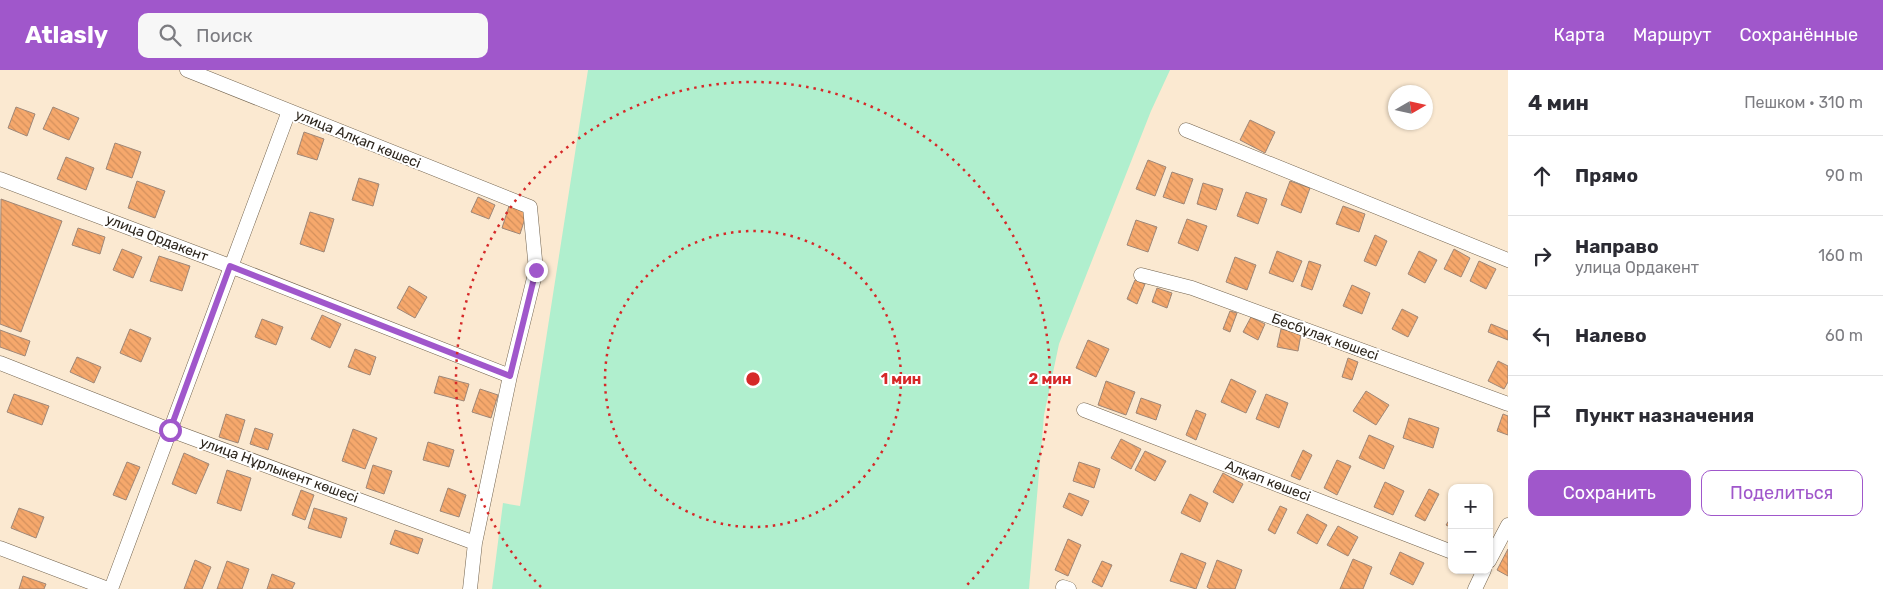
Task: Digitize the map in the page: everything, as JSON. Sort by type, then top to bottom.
[{"type":"street","name":"улица Алқап көшесі","points":[[186,70],[530,208],[536,270],[510,376]]},
{"type":"street","points":[[0,548],[110,589],[289,111]]},
{"type":"street","points":[[1186,130],[1508,260]]},
{"type":"street","name":"улица Ордакент","points":[[0,178],[510,376]]},
{"type":"street","name":"Бесбұлақ көшесі","points":[[1140,275],[1192,288],[1508,404]]},
{"type":"street","name":"улица Нұрлыкент көшесі","points":[[0,363],[170,430],[475,543]]},
{"type":"street","points":[[470,589],[475,543],[510,376]]},
{"type":"street","name":"Алқап көшесі","points":[[1084,410],[1448,550]]},
{"type":"street","points":[[1493,554],[1507,531]]},
{"type":"street","points":[[1475,589],[1482,574]]},
{"type":"green space","points":[[588,70],[1170,70],[1151,111],[1059,344],[1044,415],[1029,589],[492,589],[503,503],[520,506]]},
{"type":"building","points":[[16,107],[35,114],[27,136],[8,128]]},
{"type":"building","points":[[53,107],[79,118],[69,140],[43,129]]},
{"type":"building","points":[[1250,120],[1275,132],[1265,153],[1240,140]]},
{"type":"building","points":[[304,132],[324,139],[317,160],[297,154]]},
{"type":"building","points":[[115,143],[141,152],[132,178],[106,169]]},
{"type":"building","points":[[66,157],[94,168],[86,190],[57,179]]},
{"type":"building","points":[[1148,160],[1166,167],[1155,196],[1136,189]]},
{"type":"building","points":[[1172,172],[1193,179],[1184,204],[1163,197]]},
{"type":"building","points":[[359,178],[379,184],[373,206],[352,200]]},
{"type":"building","points":[[137,181],[165,191],[155,218],[128,208]]},
{"type":"building","points":[[1290,181],[1310,188],[1301,213],[1281,205]]},
{"type":"building","points":[[1203,183],[1223,189],[1216,210],[1197,204]]},
{"type":"building","points":[[1246,192],[1267,199],[1258,224],[1237,216]]},
{"type":"building","points":[[478,197],[495,205],[489,219],[471,212]]},
{"type":"building","points":[[1,199],[62,221],[21,332],[0,324]]},
{"type":"building","points":[[509,206],[527,212],[520,234],[502,228]]},
{"type":"building","points":[[1343,206],[1365,214],[1359,232],[1336,224]]},
{"type":"building","points":[[310,212],[334,219],[324,252],[300,244]]},
{"type":"building","points":[[1187,219],[1207,226],[1198,251],[1178,243]]},
{"type":"building","points":[[1136,220],[1157,227],[1148,252],[1127,245]]},
{"type":"building","points":[[78,228],[105,237],[100,254],[72,245]]},
{"type":"building","points":[[1375,235],[1387,241],[1376,266],[1364,261]]},
{"type":"building","points":[[122,249],[142,257],[133,278],[113,270]]},
{"type":"building","points":[[1454,249],[1470,258],[1461,277],[1444,269]]},
{"type":"building","points":[[1277,251],[1302,261],[1293,282],[1269,273]]},
{"type":"building","points":[[1419,251],[1437,260],[1425,283],[1408,274]]},
{"type":"building","points":[[159,256],[190,266],[182,291],[150,281]]},
{"type":"building","points":[[1235,257],[1256,265],[1247,290],[1226,282]]},
{"type":"building","points":[[1309,261],[1321,265],[1312,290],[1301,286]]},
{"type":"building","points":[[1479,261],[1496,269],[1486,289],[1470,281]]},
{"type":"building","points":[[1135,280],[1145,284],[1137,304],[1127,299]]},
{"type":"building","points":[[1352,285],[1370,293],[1362,314],[1343,306]]},
{"type":"building","points":[[409,286],[427,297],[415,318],[397,308]]},
{"type":"building","points":[[1157,288],[1172,293],[1167,308],[1152,302]]},
{"type":"building","points":[[1402,309],[1418,317],[1408,337],[1392,329]]},
{"type":"building","points":[[1230,311],[1237,313],[1230,332],[1223,329]]},
{"type":"building","points":[[322,315],[341,324],[330,348],[311,339]]},
{"type":"building","points":[[1251,317],[1265,324],[1258,340],[1243,332]]},
{"type":"building","points":[[262,319],[283,327],[276,345],[255,337]]},
{"type":"building","points":[[1491,324],[1508,331],[1508,340],[1488,332]]},
{"type":"building","points":[[130,329],[151,338],[141,362],[120,353]]},
{"type":"building","points":[[1281,329],[1301,334],[1298,351],[1277,347]]},
{"type":"building","points":[[0,330],[30,341],[25,356],[0,347]]},
{"type":"building","points":[[1088,340],[1109,349],[1096,377],[1076,368]]},
{"type":"building","points":[[355,349],[376,357],[370,375],[348,367]]},
{"type":"building","points":[[77,357],[101,367],[94,383],[70,372]]},
{"type":"building","points":[[1348,358],[1358,362],[1352,380],[1342,377]]},
{"type":"building","points":[[1498,361],[1508,366],[1508,382],[1504,389],[1488,381]]},
{"type":"building","points":[[439,376],[469,384],[464,401],[434,393]]},
{"type":"building","points":[[1231,379],[1256,391],[1246,413],[1221,402]]},
{"type":"building","points":[[1106,381],[1135,392],[1126,415],[1098,405]]},
{"type":"building","points":[[480,389],[498,395],[491,418],[472,412]]},
{"type":"building","points":[[1366,391],[1389,405],[1376,425],[1353,411]]},
{"type":"building","points":[[14,394],[49,406],[42,425],[7,412]]},
{"type":"building","points":[[1266,394],[1288,403],[1279,428],[1256,419]]},
{"type":"building","points":[[1141,398],[1161,405],[1156,420],[1136,413]]},
{"type":"building","points":[[1196,410],[1206,414],[1196,440],[1186,435]]},
{"type":"building","points":[[226,414],[245,420],[238,443],[219,437]]},
{"type":"building","points":[[1503,414],[1508,416],[1508,435],[1497,431]]},
{"type":"building","points":[[1409,418],[1439,428],[1433,448],[1403,438]]},
{"type":"building","points":[[255,428],[273,434],[268,450],[250,444]]},
{"type":"building","points":[[353,429],[377,438],[365,469],[342,461]]},
{"type":"building","points":[[1369,435],[1394,446],[1384,469],[1359,458]]},
{"type":"building","points":[[1121,439],[1141,449],[1131,469],[1111,458]]},
{"type":"building","points":[[428,442],[454,450],[449,467],[423,460]]},
{"type":"building","points":[[1303,450],[1312,455],[1300,480],[1291,476]]},
{"type":"building","points":[[1145,451],[1166,461],[1155,481],[1135,470]]},
{"type":"building","points":[[184,453],[209,464],[196,494],[172,484]]},
{"type":"building","points":[[1337,460],[1351,466],[1337,495],[1324,488]]},
{"type":"building","points":[[127,462],[140,467],[126,500],[113,495]]},
{"type":"building","points":[[1079,462],[1100,469],[1094,488],[1073,481]]},
{"type":"building","points":[[373,465],[392,471],[384,494],[366,488]]},
{"type":"building","points":[[227,470],[251,478],[241,511],[217,503]]},
{"type":"building","points":[[1223,473],[1243,484],[1233,503],[1213,492]]},
{"type":"building","points":[[1385,482],[1404,491],[1393,515],[1374,507]]},
{"type":"building","points":[[448,488],[466,495],[459,517],[440,511]]},
{"type":"building","points":[[1429,489],[1439,494],[1425,521],[1415,516]]},
{"type":"building","points":[[301,490],[314,495],[305,520],[292,515]]},
{"type":"building","points":[[1069,493],[1089,501],[1082,516],[1063,507]]},
{"type":"building","points":[[1190,494],[1208,503],[1200,522],[1181,513]]},
{"type":"building","points":[[1280,506],[1287,509],[1275,534],[1268,530]]},
{"type":"building","points":[[19,508],[44,517],[36,538],[11,528]]},
{"type":"building","points":[[314,508],[347,518],[341,538],[308,528]]},
{"type":"building","points":[[1307,514],[1327,525],[1317,544],[1297,533]]},
{"type":"building","points":[[1338,526],[1358,537],[1348,556],[1327,545]]},
{"type":"building","points":[[395,530],[423,539],[418,554],[390,544]]},
{"type":"building","points":[[1068,539],[1081,545],[1068,576],[1055,570]]},
{"type":"building","points":[[1508,549],[1508,576],[1497,570]]},
{"type":"building","points":[[1400,552],[1424,563],[1413,585],[1390,574]]},
{"type":"building","points":[[1181,553],[1206,563],[1196,589],[1170,581]]},
{"type":"building","points":[[1353,559],[1372,567],[1363,589],[1340,589]]},
{"type":"building","points":[[195,560],[211,567],[202,589],[184,589]]},
{"type":"building","points":[[1217,560],[1242,570],[1235,589],[1210,589],[1207,587]]},
{"type":"building","points":[[227,561],[249,569],[242,589],[217,589]]},
{"type":"building","points":[[1102,561],[1112,565],[1102,587],[1092,582]]},
{"type":"building","points":[[272,574],[295,583],[292,589],[267,589]]},
{"type":"building","points":[[23,576],[46,584],[44,589],[19,589]]},
{"type":"route","points":[[170,430],[230,266],[510,376],[536,270]]}]
